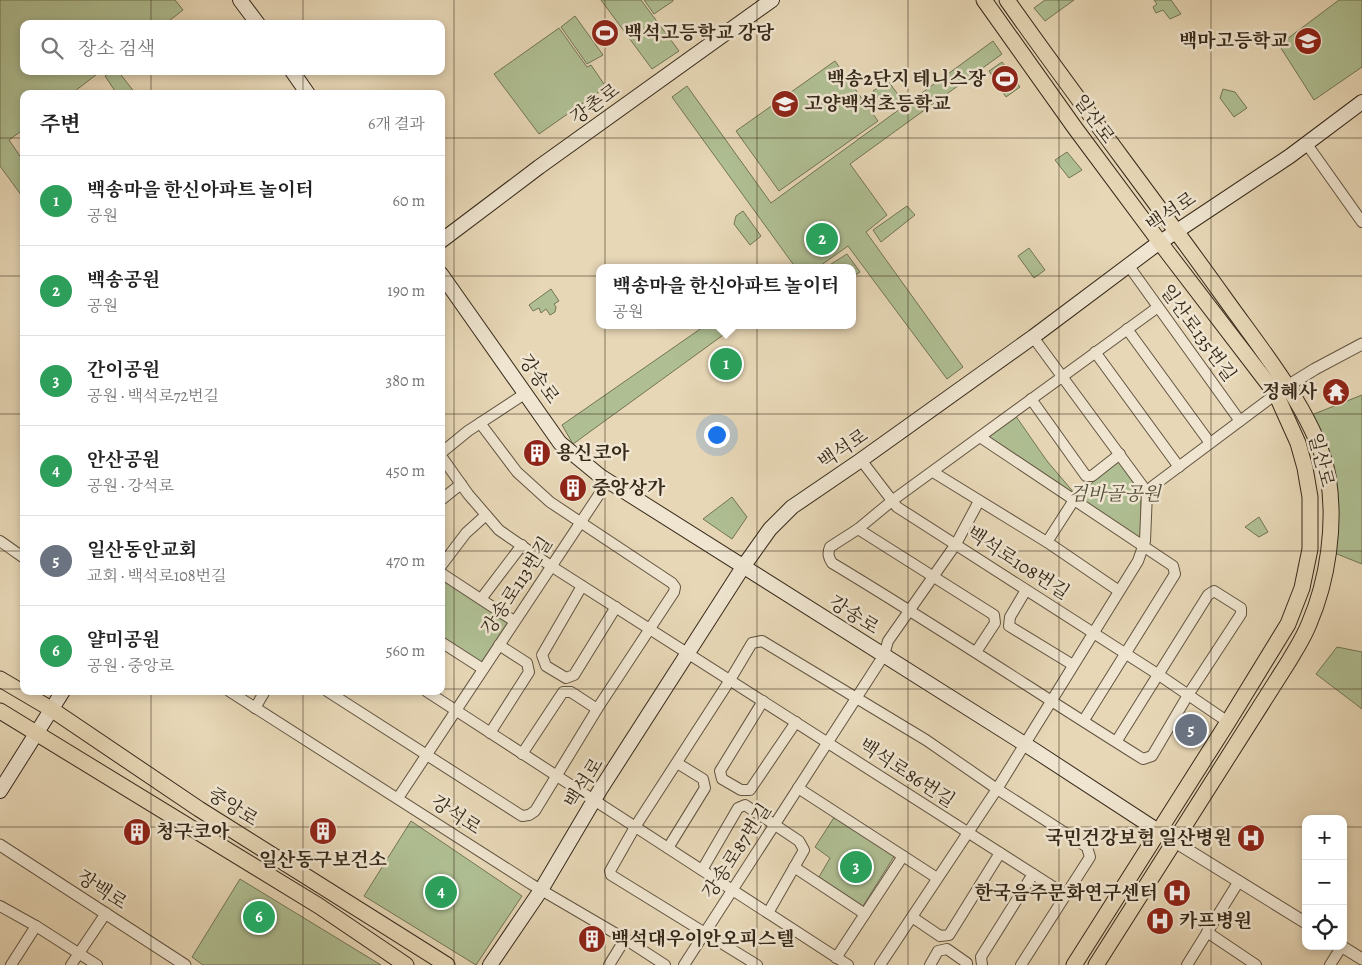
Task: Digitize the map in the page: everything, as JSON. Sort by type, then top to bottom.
[{"type":"main road","points":[[240,0],[255,20]]},
{"type":"main road","name":"강촌로","points":[[445,238],[539,167],[772,0]]},
{"type":"main road","name":"일산로","points":[[984,0],[1075,128],[1160,242],[1307,420],[1328,476],[1330,507],[1328,562],[1315,608],[1305,634],[1176,842],[1096,965]]},
{"type":"main road","name":"일산로","points":[[1007,0],[1176,231],[1282,390],[1306,468],[1310,497],[1310,549],[1302,588],[1288,624],[1074,965]]},
{"type":"main road","points":[[295,75],[305,90]]},
{"type":"main road","name":"백석로","points":[[490,965],[541,890],[594,800],[743,567],[770,529],[792,507],[1034,336],[1160,242],[1306,143],[1362,102]]},
{"type":"main road","name":"강송로","points":[[445,280],[560,443],[608,481],[1176,842]]},
{"type":"main road","name":"중앙로","points":[[0,679],[20,691]]},
{"type":"main road","name":"중앙로","points":[[27,695],[199,809],[447,965]]},
{"type":"main road","points":[[0,792],[60,695]]},
{"type":"main road","points":[[0,711],[319,906],[406,965]]},
{"type":"street","points":[[1306,143],[1362,222]]},
{"type":"street","name":"일산로135번길","points":[[1128,265],[1240,421]]},
{"type":"street","points":[[1116,742],[1208,595],[1214,591],[1241,608],[1241,614],[1188,695],[1152,756],[1143,759],[1116,742],[1084,720],[910,610],[832,563],[828,552],[830,547],[858,529],[893,500],[1158,307]]},
{"type":"street","points":[[1127,329],[1210,443]]},
{"type":"street","points":[[880,965],[997,789],[1120,591],[1144,547],[1147,528],[1147,492],[1034,336]]},
{"type":"street","points":[[1147,492],[1282,390],[1362,344]]},
{"type":"street","points":[[1095,352],[1179,467]]},
{"type":"street","points":[[445,451],[480,423],[526,393]]},
{"type":"street","points":[[1031,399],[1086,476],[1092,476],[1120,454]]},
{"type":"street","points":[[333,695],[522,816],[529,815],[535,811],[598,708],[651,630],[674,592],[675,587],[672,583],[550,502],[536,490],[517,472],[480,423]]},
{"type":"street","points":[[980,437],[1173,566],[1175,574],[1084,720]]},
{"type":"street","name":"백석로86번길","points":[[445,460],[461,484],[499,530],[582,586],[1066,895]]},
{"type":"street","name":"백석로108번길","points":[[861,460],[898,507],[1159,675],[1228,722]]},
{"type":"street","points":[[932,472],[1049,543],[1120,591]]},
{"type":"street","name":"강송로113번길","points":[[398,798],[608,481]]},
{"type":"street","points":[[445,497],[461,484]]},
{"type":"street","points":[[1049,543],[1074,500]]},
{"type":"street","name":"강송로87번길","points":[[684,965],[884,656],[888,641],[956,544],[979,501]]},
{"type":"street","points":[[445,561],[466,533],[486,515]]},
{"type":"street","points":[[858,529],[994,615],[994,624],[978,653]]},
{"type":"street","points":[[0,541],[20,555]]},
{"type":"street","points":[[481,599],[522,545]]},
{"type":"street","points":[[445,576],[514,621]]},
{"type":"street","points":[[582,586],[542,655],[546,666],[566,678],[574,675],[616,607]]},
{"type":"street","points":[[1026,590],[1010,617],[1010,626],[1073,665]]},
{"type":"street","points":[[757,965],[611,875],[610,871],[635,827],[752,643],[762,641],[926,740],[997,789],[1087,847],[1090,857],[1021,965]]},
{"type":"street","points":[[445,645],[483,669]]},
{"type":"street","points":[[490,733],[529,672],[527,663],[499,645]]},
{"type":"street","points":[[522,754],[562,692],[571,692],[598,708]]},
{"type":"street","name":"강석로","points":[[235,695],[541,890],[625,939],[665,965]]},
{"type":"street","points":[[255,708],[263,695]]},
{"type":"street","points":[[432,695],[848,965]]},
{"type":"street","points":[[763,702],[720,771],[722,779],[741,790],[750,790],[796,722]]},
{"type":"street","points":[[668,848],[705,788],[704,779],[678,762]]},
{"type":"street","points":[[798,788],[937,878]]},
{"type":"street","points":[[702,870],[738,808],[745,805],[774,826],[799,840],[804,850],[768,913]]},
{"type":"street","name":"강송로","points":[[1176,842],[1302,920]]},
{"type":"street","name":"장백로","points":[[0,845],[185,965]]},
{"type":"street","points":[[912,916],[940,936],[949,935],[1000,853]]},
{"type":"street","points":[[836,958],[903,856]]},
{"type":"street","points":[[794,867],[865,914]]},
{"type":"street","points":[[981,961],[1033,874]]},
{"type":"street","points":[[1187,965],[1239,881]]},
{"type":"street","points":[[0,906],[36,926],[97,965]]},
{"type":"street","points":[[71,965],[106,914]]},
{"type":"street","points":[[11,965],[36,926]]},
{"type":"street","points":[[1207,932],[1256,965]]},
{"type":"street","points":[[609,965],[625,939]]},
{"type":"street","points":[[930,965],[938,951],[947,949],[967,965]]},
{"type":"street","points":[[1347,949],[1362,959]]},
{"type":"street","points":[[1330,965],[1339,950]]},
{"type":"green space","points":[[0,0],[175,0],[183,10],[170,20],[20,20],[20,75],[96,75],[76,90],[20,90],[20,132],[9,140],[20,156],[20,194],[0,166]]},
{"type":"green space","points":[[601,0],[641,0],[679,51],[652,69]]},
{"type":"green space","points":[[644,0],[673,0],[673,1],[654,14]]},
{"type":"green space","points":[[1045,0],[1074,0],[1045,21],[1034,8]]},
{"type":"green space","points":[[1154,0],[1171,0],[1181,14],[1170,19],[1163,10],[1156,13],[1153,7],[1157,4]]},
{"type":"green space","points":[[1339,0],[1362,0],[1362,67],[1314,100],[1279,45]]},
{"type":"green space","points":[[575,16],[603,55],[587,64],[561,27]]},
{"type":"green space","points":[[559,28],[587,67],[591,65],[606,87],[539,134],[494,74]]},
{"type":"green space","points":[[993,41],[1002,54],[850,164],[887,215],[866,232],[963,367],[947,379],[848,246],[823,264],[793,264],[672,97],[687,86],[771,203]]},
{"type":"green space","points":[[835,61],[878,121],[779,191],[736,131]]},
{"type":"green space","name":"백송2단지 테니스장","points":[[1002,62],[1020,87],[1006,97],[989,71]]},
{"type":"green space","points":[[121,75],[133,90],[114,90],[105,76]]},
{"type":"green space","points":[[888,81],[902,100],[887,111],[873,91]]},
{"type":"green space","points":[[1223,89],[1235,92],[1247,108],[1234,117],[1220,98]]},
{"type":"green space","points":[[1067,152],[1082,170],[1069,178],[1055,160]]},
{"type":"green space","points":[[907,206],[915,215],[881,242],[873,230]]},
{"type":"green space","points":[[743,211],[761,236],[750,245],[734,224],[736,216]]},
{"type":"green space","points":[[1029,248],[1045,270],[1034,278],[1018,256]]},
{"type":"green space","points":[[847,254],[854,264],[831,264]]},
{"type":"green space","points":[[856,266],[860,272],[856,274]]},
{"type":"green space","points":[[551,289],[559,301],[554,304],[556,307],[555,312],[550,315],[546,309],[541,313],[539,308],[533,311],[529,305]]},
{"type":"green space","points":[[700,329],[731,329],[573,444],[562,425]]},
{"type":"green space","points":[[728,350],[739,366],[727,375],[712,362]]},
{"type":"green space","points":[[1362,395],[1362,564],[1332,552],[1328,471],[1309,416]]},
{"type":"green space","name":"검바골공원","points":[[1015,415],[1047,461],[1075,494],[1092,483],[1118,460],[1129,474],[1141,495],[1141,540],[988,436]]},
{"type":"green space","points":[[732,497],[747,517],[732,539],[703,519]]},
{"type":"green space","points":[[1259,517],[1268,532],[1259,537],[1245,527]]},
{"type":"green space","points":[[445,580],[509,623],[482,663],[445,640]]},
{"type":"green space","points":[[1337,647],[1362,652],[1362,709],[1316,674]]},
{"type":"green space","points":[[835,816],[895,855],[863,906],[819,877],[830,858],[815,847]]},
{"type":"green space","points":[[411,821],[522,896],[476,965],[364,896]]},
{"type":"green space","points":[[240,879],[381,965],[203,965],[192,957]]},
{"type":"place","name":"백석고등학교 강당","points":[[605,33]]},
{"type":"place","name":"백마고등학교","points":[[1308,41]]},
{"type":"place","name":"백송2단지 테니스장","points":[[1005,79]]},
{"type":"place","name":"고양백석초등학교","points":[[785,104]]},
{"type":"place","name":"백송공원","points":[[822,239]]},
{"type":"place","name":"백송마을 한신아파트 놀이터","points":[[726,364]]},
{"type":"place","name":"정혜사","points":[[1336,392]]},
{"type":"place","name":"용신코아","points":[[537,453]]},
{"type":"place","name":"중앙상가","points":[[573,488]]},
{"type":"place","name":"일산동안교회","points":[[1191,730]]},
{"type":"place","name":"일산동구보건소","points":[[323,831]]},
{"type":"place","name":"청구코아","points":[[137,832]]},
{"type":"place","name":"국민건강보험 일산병원","points":[[1251,838]]},
{"type":"place","name":"간이공원","points":[[856,867]]},
{"type":"place","name":"안산공원","points":[[441,892]]},
{"type":"place","name":"한국음주문화연구센터","points":[[1177,893]]},
{"type":"place","name":"얄미공원","points":[[259,917]]},
{"type":"place","name":"카프병원","points":[[1160,921]]},
{"type":"place","name":"백석대우이안오피스텔","points":[[592,939]]}]
